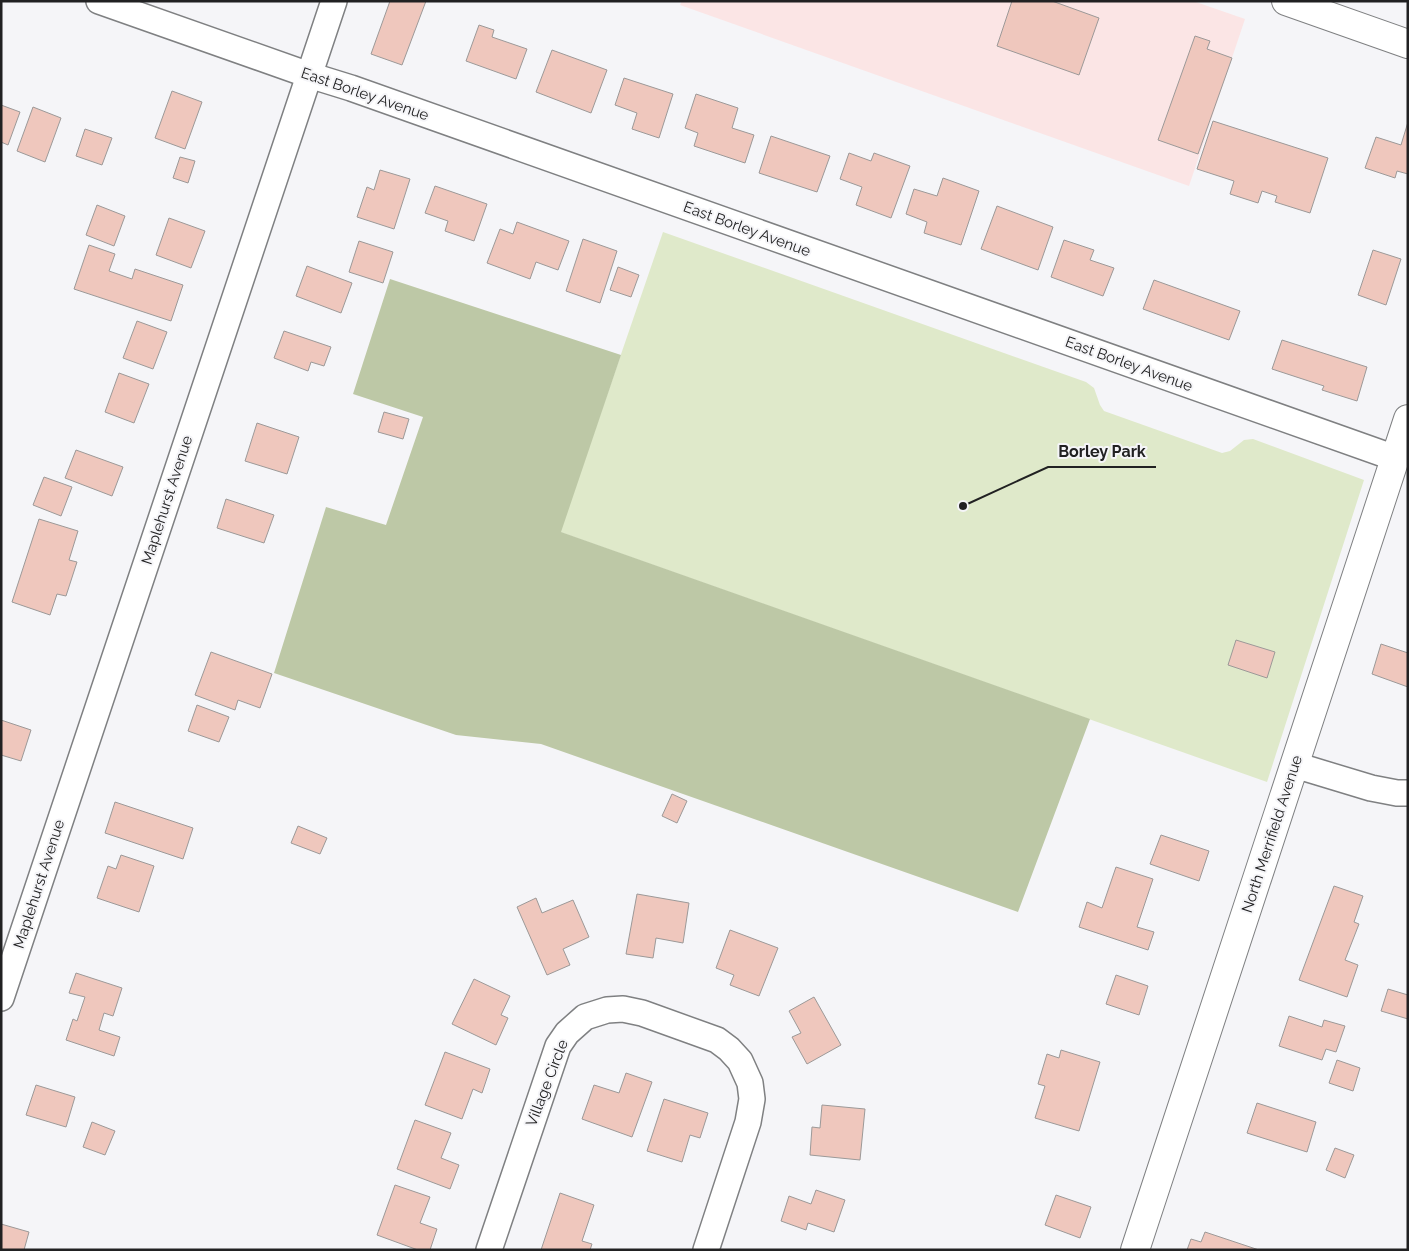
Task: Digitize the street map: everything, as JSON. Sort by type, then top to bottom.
[{"type":"street","name":"East Borley Avenue","points":[[99,1],[1395,458]]},
{"type":"street","name":"Maplehurst Avenue","points":[[1,998],[334,1]]},
{"type":"street","points":[[1286,1],[1408,44]]},
{"type":"street","name":"North Merrifield Avenue","points":[[1135,1250],[1408,419]]},
{"type":"street","points":[[1295,765],[1371,788],[1408,793]]},
{"type":"street","name":"Village Circle","points":[[489,1250],[558,1046],[567,1033],[585,1018],[607,1010],[623,1008],[717,1040],[740,1061],[750,1083],[752,1098],[748,1122],[706,1250]]},
{"type":"shaded area","points":[[682,1],[1193,1],[1245,19],[1189,186],[680,5]]},
{"type":"green space","points":[[663,232],[1086,382],[1094,388],[1104,411],[1222,453],[1230,451],[1244,440],[1253,439],[1364,480],[1267,782],[560,532]]},
{"type":"green space","points":[[390,279],[621,355],[561,532],[1090,719],[1018,912],[541,744],[456,735],[274,673],[326,507],[386,525],[423,417],[353,394]]},
{"type":"building","points":[[390,1],[426,1],[402,65],[371,54]]},
{"type":"building","points":[[1012,1],[1052,1],[1099,18],[1079,75],[997,46]]},
{"type":"building","points":[[479,25],[494,30],[492,37],[527,49],[516,79],[466,61]]},
{"type":"building","points":[[1195,36],[1210,41],[1207,49],[1232,58],[1198,154],[1158,140]]},
{"type":"building","points":[[552,50],[607,70],[591,113],[536,92]]},
{"type":"building","points":[[624,78],[673,94],[659,138],[632,129],[637,113],[615,105]]},
{"type":"building","points":[[172,91],[202,102],[185,149],[155,138]]},
{"type":"building","points":[[696,94],[738,108],[732,128],[754,135],[745,163],[694,146],[698,133],[685,128]]},
{"type":"building","points":[[1,105],[20,112],[8,145],[1,142]]},
{"type":"building","points":[[33,107],[61,118],[45,162],[17,151]]},
{"type":"building","points":[[1213,121],[1328,158],[1310,213],[1275,202],[1277,196],[1262,191],[1258,203],[1230,194],[1234,181],[1197,169]]},
{"type":"building","points":[[1408,122],[1408,174],[1397,171],[1395,178],[1365,168],[1376,137],[1401,145]]},
{"type":"building","points":[[85,129],[112,138],[102,165],[76,156]]},
{"type":"building","points":[[771,136],[830,156],[817,192],[759,173]]},
{"type":"building","points":[[849,153],[871,161],[874,153],[910,166],[891,218],[856,205],[862,187],[840,179]]},
{"type":"building","points":[[180,157],[195,161],[188,183],[173,178]]},
{"type":"building","points":[[380,170],[410,179],[394,229],[357,217],[367,187],[374,190]]},
{"type":"building","points":[[943,178],[979,191],[961,245],[924,233],[927,222],[906,214],[914,189],[937,196]]},
{"type":"building","points":[[435,186],[487,204],[474,241],[445,231],[448,221],[425,213]]},
{"type":"building","points":[[97,205],[125,216],[114,246],[86,235]]},
{"type":"building","points":[[997,206],[1053,227],[1038,270],[981,249]]},
{"type":"building","points":[[169,218],[205,231],[191,268],[156,255]]},
{"type":"building","points":[[517,222],[569,241],[558,270],[536,262],[530,279],[487,263],[500,229],[513,234]]},
{"type":"building","points":[[583,239],[617,251],[600,303],[566,291]]},
{"type":"building","points":[[1064,240],[1094,250],[1090,260],[1114,268],[1103,296],[1051,277]]},
{"type":"building","points":[[359,241],[393,252],[383,283],[349,272]]},
{"type":"building","points":[[89,245],[115,254],[109,271],[132,279],[135,269],[183,285],[171,321],[74,289]]},
{"type":"building","points":[[1373,250],[1401,259],[1386,305],[1358,295]]},
{"type":"building","points":[[307,266],[352,283],[341,313],[296,296]]},
{"type":"building","points":[[618,267],[639,275],[631,297],[610,290]]},
{"type":"building","points":[[1154,280],[1240,311],[1229,340],[1143,309]]},
{"type":"building","points":[[137,321],[167,332],[153,369],[123,358]]},
{"type":"building","points":[[284,331],[331,347],[324,366],[311,362],[308,371],[274,358]]},
{"type":"building","points":[[1282,340],[1367,367],[1357,401],[1322,390],[1324,386],[1272,369]]},
{"type":"building","points":[[119,373],[149,384],[134,423],[105,412]]},
{"type":"building","points":[[384,412],[409,419],[403,439],[378,432]]},
{"type":"building","points":[[257,423],[299,437],[287,474],[245,461]]},
{"type":"building","points":[[76,450],[123,467],[112,496],[65,478]]},
{"type":"building","points":[[44,477],[72,487],[61,516],[33,505]]},
{"type":"building","points":[[226,499],[274,515],[264,543],[217,528]]},
{"type":"building","points":[[39,519],[78,531],[69,560],[77,562],[66,596],[57,594],[50,615],[12,602]]},
{"type":"building","points":[[1236,640],[1275,652],[1267,678],[1228,665]]},
{"type":"building","points":[[1381,644],[1408,653],[1408,687],[1372,674]]},
{"type":"building","points":[[211,652],[272,674],[260,708],[238,700],[235,710],[195,695]]},
{"type":"building","points":[[197,705],[229,717],[219,742],[188,731]]},
{"type":"building","points":[[1,720],[31,730],[21,761],[1,755]]},
{"type":"building","points":[[672,794],[687,801],[677,823],[662,816]]},
{"type":"building","points":[[115,802],[193,828],[183,859],[105,833]]},
{"type":"building","points":[[298,826],[327,838],[320,854],[291,843]]},
{"type":"building","points":[[1161,835],[1209,851],[1199,881],[1150,864]]},
{"type":"building","points":[[121,855],[154,866],[139,912],[97,898],[108,866],[116,869]]},
{"type":"building","points":[[1116,867],[1153,879],[1137,927],[1154,932],[1148,950],[1079,927],[1087,902],[1102,908]]},
{"type":"building","points":[[1334,886],[1363,896],[1354,922],[1359,924],[1345,960],[1358,965],[1347,997],[1299,980]]},
{"type":"building","points":[[637,894],[689,903],[683,943],[656,938],[653,958],[626,954]]},
{"type":"building","points":[[536,898],[542,913],[573,900],[589,937],[563,949],[570,965],[547,975],[517,907]]},
{"type":"building","points":[[730,930],[778,948],[759,996],[730,985],[734,975],[716,968]]},
{"type":"building","points":[[76,973],[122,988],[113,1016],[104,1013],[99,1030],[120,1037],[114,1056],[66,1040],[73,1019],[77,1021],[85,997],[69,993]]},
{"type":"building","points":[[1116,975],[1148,986],[1139,1015],[1106,1004]]},
{"type":"building","points":[[474,979],[510,996],[501,1015],[508,1018],[496,1045],[452,1024]]},
{"type":"building","points":[[1388,989],[1408,995],[1408,1019],[1381,1011]]},
{"type":"building","points":[[814,997],[841,1045],[807,1064],[792,1037],[801,1033],[789,1011]]},
{"type":"building","points":[[1289,1016],[1322,1027],[1324,1020],[1345,1026],[1336,1052],[1326,1049],[1322,1060],[1279,1046]]},
{"type":"building","points":[[1061,1050],[1100,1062],[1079,1131],[1035,1118],[1045,1086],[1038,1084],[1047,1054],[1059,1058]]},
{"type":"building","points":[[445,1052],[490,1069],[482,1093],[473,1089],[462,1119],[425,1105]]},
{"type":"building","points":[[1337,1060],[1360,1068],[1353,1091],[1329,1083]]},
{"type":"building","points":[[626,1073],[652,1082],[632,1137],[582,1119],[594,1085],[619,1093]]},
{"type":"building","points":[[36,1085],[75,1097],[66,1127],[26,1115]]},
{"type":"building","points":[[664,1099],[708,1113],[700,1138],[690,1135],[682,1162],[647,1151]]},
{"type":"building","points":[[1257,1103],[1316,1122],[1307,1152],[1247,1133]]},
{"type":"building","points":[[822,1105],[865,1109],[860,1160],[810,1155],[812,1127],[820,1128]]},
{"type":"building","points":[[415,1120],[451,1133],[441,1158],[459,1165],[450,1189],[397,1169]]},
{"type":"building","points":[[92,1122],[115,1131],[105,1155],[83,1147]]},
{"type":"building","points":[[1335,1148],[1354,1155],[1345,1178],[1326,1170]]},
{"type":"building","points":[[395,1185],[430,1197],[420,1223],[437,1229],[430,1250],[418,1250],[377,1235]]},
{"type":"building","points":[[816,1190],[845,1200],[834,1232],[808,1223],[806,1230],[781,1221],[789,1196],[811,1204]]},
{"type":"building","points":[[560,1193],[594,1205],[582,1241],[592,1244],[590,1250],[541,1250]]},
{"type":"building","points":[[1056,1195],[1091,1207],[1080,1238],[1045,1225]]},
{"type":"building","points":[[1,1224],[29,1232],[24,1250],[1,1250]]},
{"type":"building","points":[[1205,1232],[1259,1250],[1187,1250],[1191,1239],[1201,1242]]},
{"type":"place","name":"Borley Park","points":[[963,506]]}]
